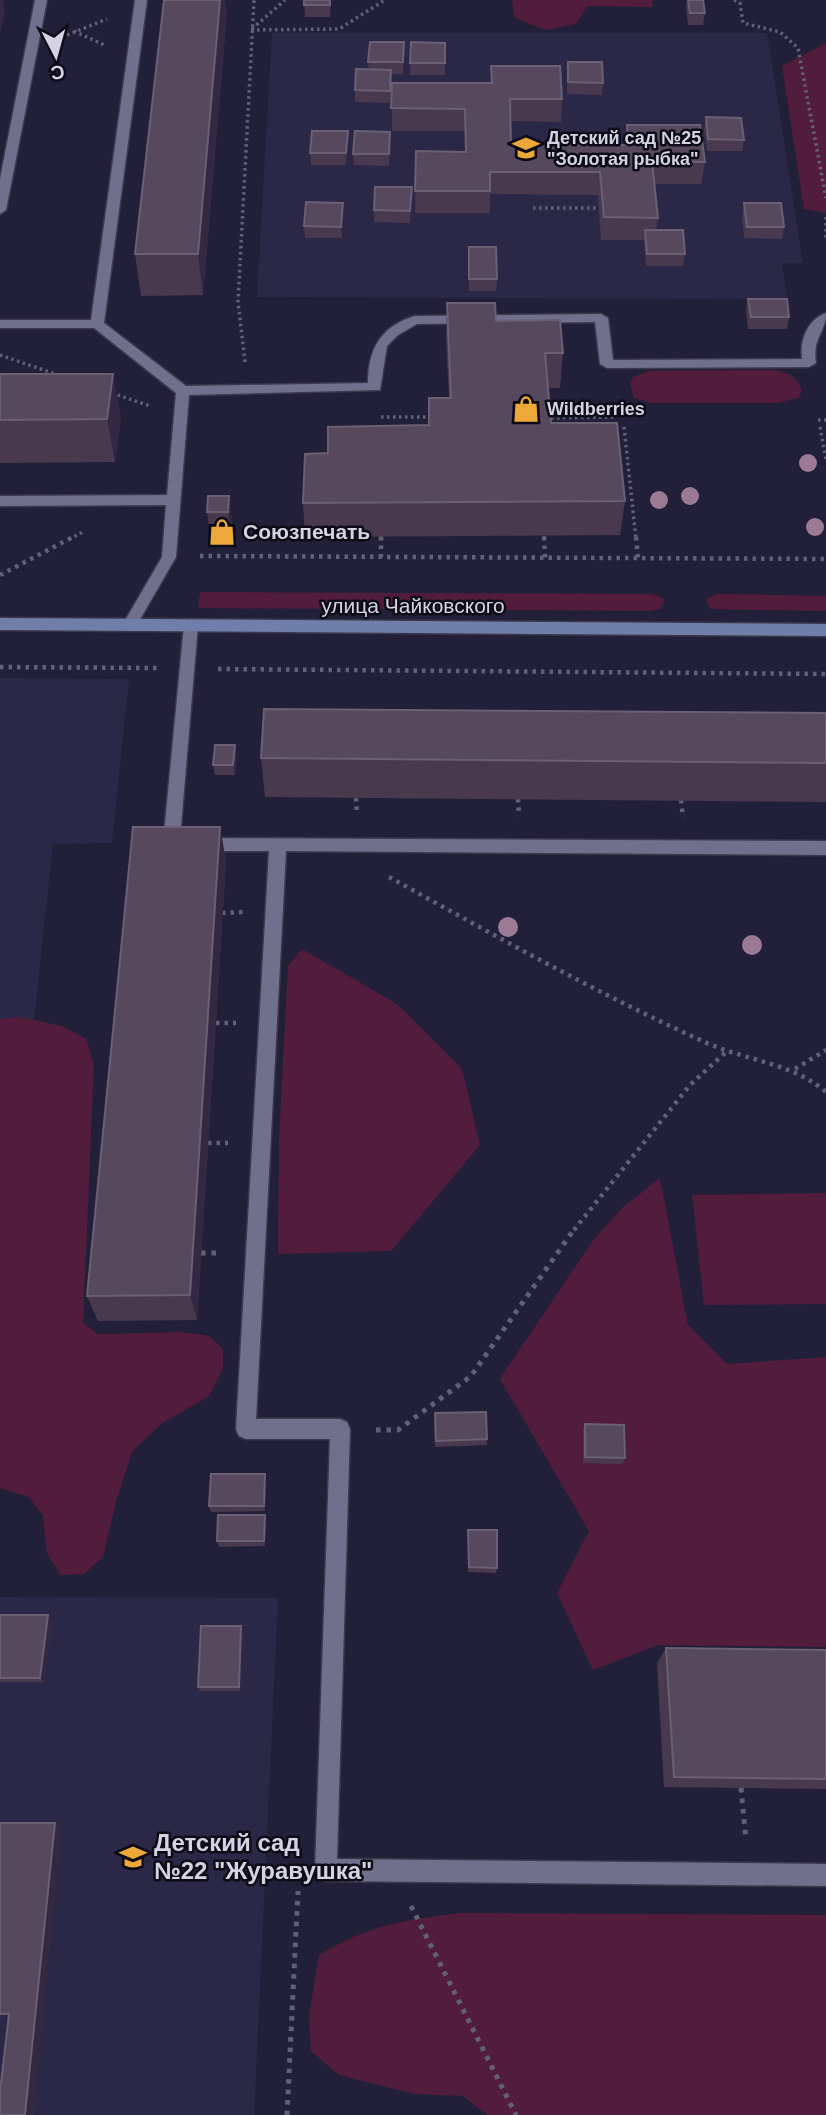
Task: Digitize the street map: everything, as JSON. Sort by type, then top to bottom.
[{"type":"main road","name":"улица Чайковского","points":[[0,624],[826,630]]},
{"type":"lane","points":[[0,211],[41,0]]},
{"type":"lane","points":[[97,324],[141,3]]},
{"type":"lane","points":[[0,324],[97,324],[183,391],[375,387],[376,353],[383,339],[415,320],[601,318],[607,364],[809,363],[807,339],[814,327],[826,317]]},
{"type":"lane","points":[[130,624],[162,573],[169,556],[183,391]]},
{"type":"lane","points":[[0,501],[174,500]]},
{"type":"lane","points":[[191,625],[171,844],[826,848]]},
{"type":"lane","points":[[278,844],[246,1429],[340,1429],[326,1870],[826,1875]]},
{"type":"path","points":[[249,390],[239,302],[254,0]]},
{"type":"path","points":[[251,30],[285,0]]},
{"type":"path","points":[[251,30],[339,29],[385,0]]},
{"type":"path","points":[[734,0],[740,4],[743,23],[771,27],[791,38],[798,48],[826,198]]},
{"type":"path","points":[[32,49],[141,3]]},
{"type":"path","points":[[38,14],[133,59]]},
{"type":"path","points":[[533,208],[599,208]]},
{"type":"path","points":[[826,218],[826,240]]},
{"type":"path","points":[[0,355],[65,377]]},
{"type":"path","points":[[103,390],[181,417]]},
{"type":"path","points":[[402,417],[438,416]]},
{"type":"path","points":[[545,418],[614,417]]},
{"type":"path","points":[[818,420],[826,419]]},
{"type":"path","points":[[624,427],[638,558]]},
{"type":"path","points":[[820,427],[826,459]]},
{"type":"path","points":[[0,575],[85,531]]},
{"type":"path","points":[[381,536],[381,557]]},
{"type":"path","points":[[544,536],[545,558]]},
{"type":"path","points":[[195,556],[826,559]]},
{"type":"path","points":[[0,667],[826,674]]},
{"type":"path","points":[[329,845],[611,997],[727,1051],[795,1069],[826,1092]]},
{"type":"path","points":[[795,1069],[826,1050]]},
{"type":"path","points":[[340,1429],[398,1430],[471,1376],[581,1220],[691,1085],[727,1051]]},
{"type":"path","points":[[741,1788],[749,1874]]},
{"type":"path","points":[[287,2115],[298,1889],[326,1870]]},
{"type":"path","points":[[394,1870],[516,2115]]},
{"type":"shaded area","points":[[512,0],[653,0],[652,7],[587,6],[576,24],[546,30],[515,18]]},
{"type":"shaded area","name":"Детский сад №25 \"Золотая рыбка\"","points":[[272,33],[767,33],[803,263],[782,263],[787,299],[257,297]]},
{"type":"shaded area","points":[[826,43],[826,213],[804,209],[782,66]]},
{"type":"shaded area","points":[[774,370],[795,379],[802,391],[798,398],[777,403],[652,403],[634,398],[630,383],[633,377],[648,371]]},
{"type":"shaded area","points":[[200,592],[650,594],[665,600],[660,609],[650,611],[198,608]]},
{"type":"shaded area","points":[[716,594],[826,596],[826,611],[711,609],[706,600]]},
{"type":"shaded area","points":[[0,678],[129,679],[112,843],[53,844],[0,1333]]},
{"type":"shaded area","points":[[302,949],[397,1004],[462,1069],[480,1145],[391,1251],[278,1254],[279,1140],[288,966]]},
{"type":"shaded area","points":[[19,1017],[62,1026],[86,1039],[94,1064],[83,1323],[98,1334],[181,1332],[209,1336],[223,1349],[223,1369],[209,1396],[161,1424],[132,1452],[116,1502],[103,1557],[84,1574],[60,1575],[47,1553],[43,1516],[29,1497],[0,1488],[0,1019]]},
{"type":"shaded area","points":[[660,1178],[688,1325],[727,1364],[826,1357],[826,1647],[658,1645],[593,1670],[557,1593],[589,1531],[500,1379],[594,1239],[623,1207]]},
{"type":"shaded area","points":[[826,1193],[826,1304],[704,1305],[692,1195]]},
{"type":"shaded area","name":"Детский сад №22 \"Журавушка\"","points":[[0,1597],[278,1598],[254,2115],[0,2115]]},
{"type":"shaded area","points":[[460,1913],[826,1915],[826,2115],[487,2115],[463,2096],[414,2094],[339,2075],[311,2051],[309,2016],[319,1955],[355,1936],[387,1925]]},
{"type":"building","points":[[164,0],[220,0],[198,254],[135,254]]},
{"type":"building","points":[[304,0],[330,0],[330,5],[304,5]]},
{"type":"building","points":[[688,0],[703,0],[705,13],[690,13]]},
{"type":"building","points":[[370,42],[404,42],[403,62],[368,62]]},
{"type":"building","points":[[411,42],[445,43],[445,63],[410,63]]},
{"type":"building","points":[[568,62],[602,62],[603,83],[568,82]]},
{"type":"building","points":[[491,66],[560,66],[562,99],[510,99],[511,145],[629,145],[627,125],[700,125],[705,162],[652,162],[658,218],[604,217],[600,172],[490,172],[490,191],[415,191],[416,151],[466,152],[465,109],[391,108],[392,83],[492,83]]},
{"type":"building","points":[[356,69],[391,70],[390,91],[355,90]]},
{"type":"building","points":[[706,117],[741,118],[744,140],[708,139]]},
{"type":"building","points":[[312,131],[348,131],[346,153],[310,153]]},
{"type":"building","points":[[355,131],[390,132],[389,154],[353,154]]},
{"type":"building","points":[[375,187],[412,187],[410,211],[374,210]]},
{"type":"building","points":[[306,202],[343,203],[341,227],[304,226]]},
{"type":"building","points":[[744,203],[781,203],[784,227],[747,227]]},
{"type":"building","points":[[645,230],[683,230],[685,254],[647,254]]},
{"type":"building","points":[[469,247],[496,247],[497,279],[469,279]]},
{"type":"building","points":[[748,299],[787,299],[789,317],[751,317]]},
{"type":"building","points":[[447,303],[495,303],[496,321],[560,320],[563,353],[545,353],[551,423],[617,423],[625,501],[303,503],[305,454],[328,453],[328,427],[429,425],[429,398],[451,398]]},
{"type":"building","points":[[0,374],[113,374],[107,419],[0,420]]},
{"type":"building","points":[[208,496],[229,496],[228,512],[207,512]]},
{"type":"building","points":[[264,709],[826,713],[826,763],[261,758]]},
{"type":"building","points":[[215,745],[235,745],[233,765],[213,765]]},
{"type":"building","points":[[133,827],[220,827],[190,1295],[87,1296]]},
{"type":"building","points":[[486,1412],[487,1439],[436,1441],[435,1413]]},
{"type":"building","points":[[585,1424],[624,1425],[625,1458],[585,1457]]},
{"type":"building","points":[[211,1474],[265,1474],[264,1506],[209,1506]]},
{"type":"building","points":[[218,1515],[265,1515],[264,1541],[217,1541]]},
{"type":"building","points":[[468,1530],[497,1530],[497,1568],[469,1567]]},
{"type":"building","points":[[0,1615],[48,1615],[40,1678],[0,1678]]},
{"type":"building","points":[[201,1626],[241,1626],[239,1687],[198,1687]]},
{"type":"building","points":[[666,1648],[826,1650],[826,1779],[674,1777]]},
{"type":"building","points":[[0,1823],[55,1823],[25,2115],[0,2115],[0,2083],[9,2014],[0,2014]]},
{"type":"place","name":"Детский сад №25 \"Золотая рыбка\"","points":[[526,148]]},
{"type":"place","name":"Wildberries","points":[[526,409]]},
{"type":"place","name":"Союзпечать","points":[[222,532]]},
{"type":"place","name":"Детский сад №22 \"Журавушка\"","points":[[133,1857]]}]
